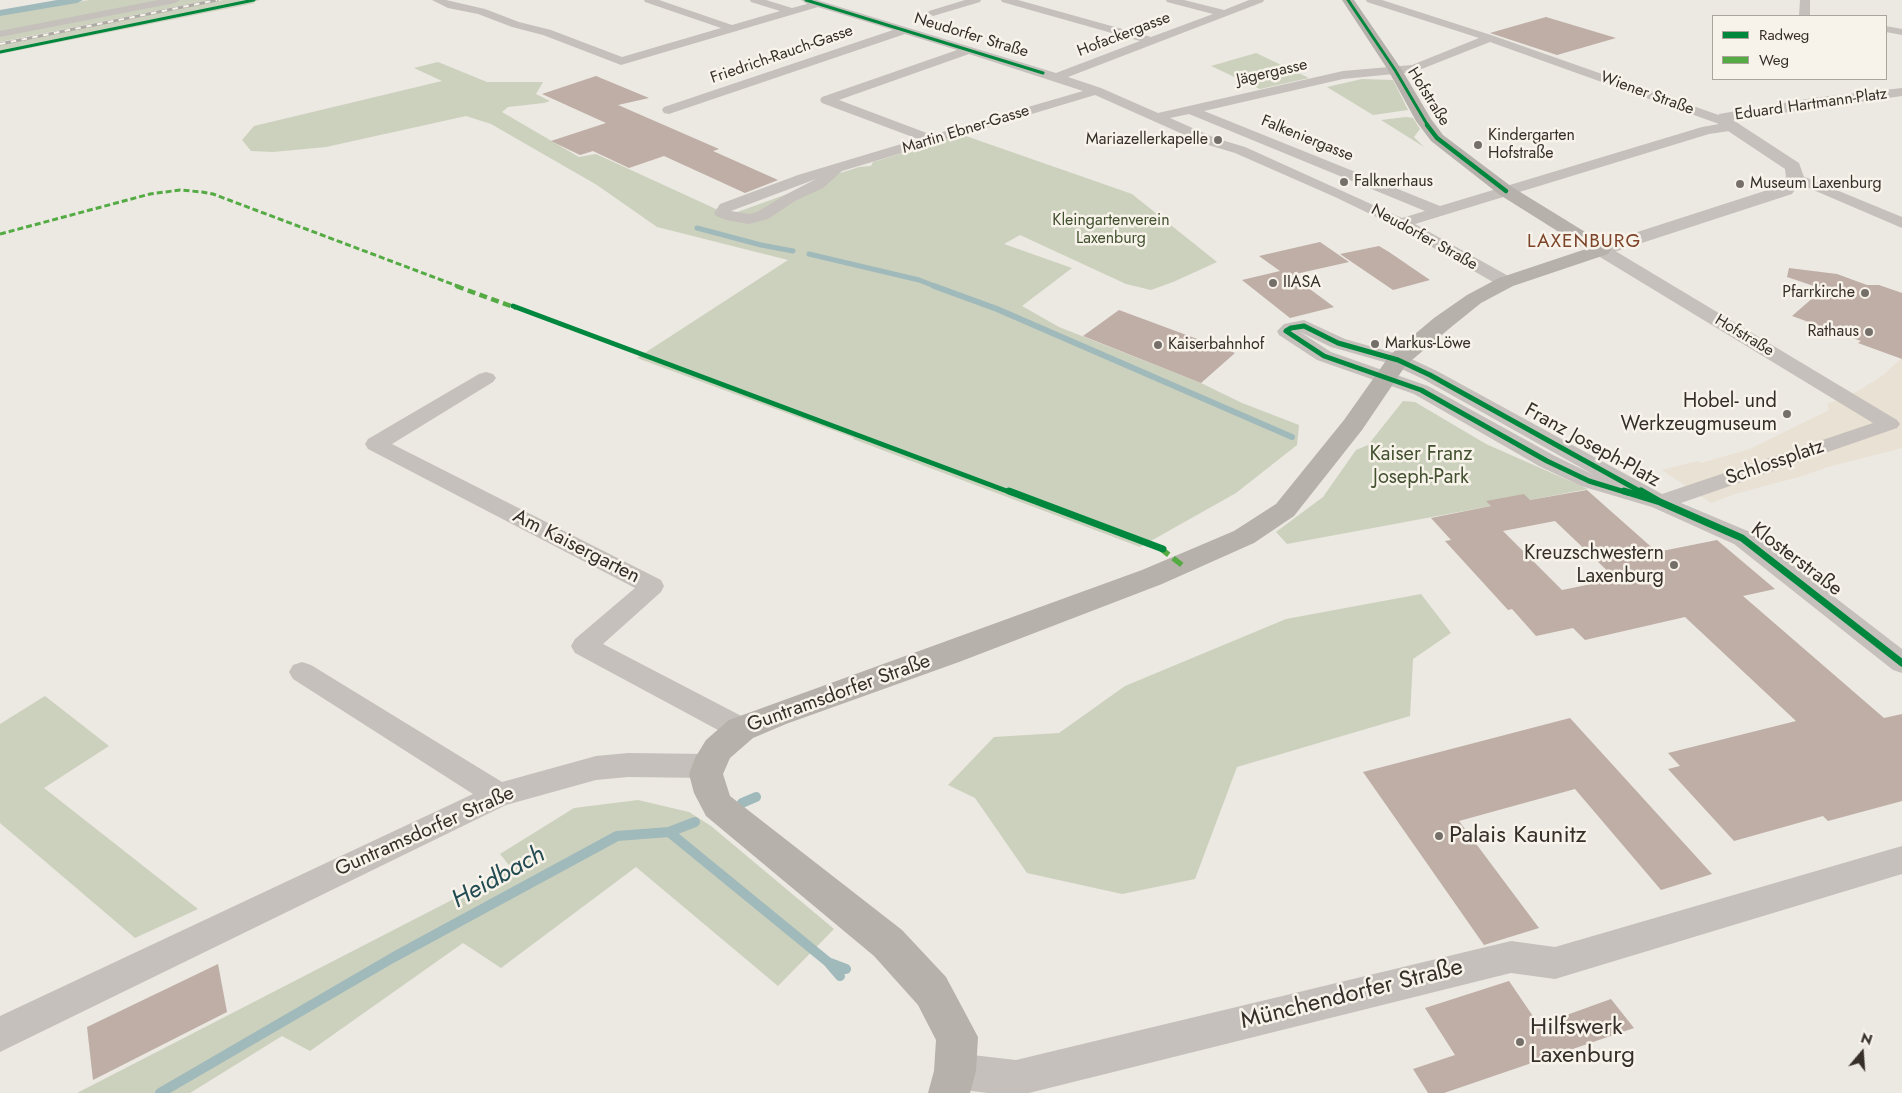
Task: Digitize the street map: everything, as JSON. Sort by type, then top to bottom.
[{"type":"main road","name":"Hofstraße","points":[[1348,0],[1395,70],[1424,121],[1437,138],[1506,190],[1601,250]]},
{"type":"main road","name":"Guntramsdorfer Straße","points":[[708,766],[718,749],[741,729],[1152,577],[1244,538],[1286,510],[1353,425],[1392,369],[1448,318],[1474,299],[1506,282],[1601,250]]},
{"type":"main road","points":[[708,766],[706,779],[718,806],[888,943],[932,991],[957,1037],[952,1082]]},
{"type":"street","points":[[0,34],[175,0]]},
{"type":"street","points":[[437,0],[452,6],[481,11],[516,25],[547,32],[621,61],[733,29],[791,11],[812,2]]},
{"type":"street","points":[[649,0],[733,29]]},
{"type":"street","points":[[755,0],[791,11]]},
{"type":"street","points":[[933,13],[976,0]]},
{"type":"street","points":[[1006,0],[1153,41]]},
{"type":"street","points":[[1171,0],[1224,13]]},
{"type":"street","name":"Hofackergasse","points":[[1057,77],[1259,0]]},
{"type":"street","name":"Wiener Straße","points":[[1371,0],[1490,38],[1728,124],[1793,167],[1795,177],[1902,223]]},
{"type":"street","points":[[1805,0],[1805,15]]},
{"type":"street","name":"Neudorfer Straße","points":[[812,2],[1057,77],[1096,91],[1210,141],[1246,153],[1340,194],[1401,223],[1506,282]]},
{"type":"street","points":[[1887,29],[1902,32]]},
{"type":"street","name":"Friedrich-Rauch-Gasse","points":[[669,110],[906,30]]},
{"type":"street","name":"Jägergasse","points":[[1159,117],[1343,75],[1414,68],[1490,38]]},
{"type":"street","points":[[932,140],[827,100],[969,50]]},
{"type":"street","name":"Martin Ebner-Gasse","points":[[836,169],[818,184],[790,198],[762,216],[749,219],[732,217],[722,213],[726,207],[803,178],[1096,91]]},
{"type":"street","name":"Eduard Hartmann-Platz","points":[[1728,124],[1725,117],[1735,114],[1902,92]]},
{"type":"street","name":"Falkeniergasse","points":[[1190,110],[1439,211]]},
{"type":"street","points":[[1401,223],[1728,124]]},
{"type":"street","points":[[1601,250],[1786,190],[1795,177]]},
{"type":"street","name":"Hofstraße","points":[[1601,250],[1890,424]]},
{"type":"street","name":"Franz Joseph-Platz","points":[[1291,328],[1286,331],[1314,350],[1392,369],[1430,375],[1660,502]]},
{"type":"street","name":"Am Kaisergarten","points":[[486,378],[376,444],[652,586],[584,646],[741,729]]},
{"type":"street","name":"Schlossplatz","points":[[1660,502],[1890,424]]},
{"type":"street","name":"Klosterstraße","points":[[1660,502],[1742,538],[1902,663]]},
{"type":"street","points":[[302,672],[499,795]]},
{"type":"street","name":"Guntramsdorfer Straße","points":[[0,1034],[499,795],[596,768],[628,765],[708,766]]},
{"type":"street","name":"Münchendorfer Straße","points":[[952,1082],[1016,1078],[1511,957],[1555,963],[1902,860]]},
{"type":"green space","points":[[89,0],[209,0],[0,42],[0,15]]},
{"type":"green space","points":[[223,0],[260,0],[253,2],[255,3],[0,54],[0,45]]},
{"type":"green space","points":[[1256,53],[1309,78],[1260,89],[1211,66]]},
{"type":"green space","name":"Kleingartenverein Laxenburg","points":[[438,62],[487,82],[543,82],[536,94],[550,101],[508,107],[502,112],[579,157],[596,154],[729,215],[804,188],[819,180],[859,167],[871,166],[873,162],[963,135],[1132,194],[1217,262],[1151,290],[1126,284],[1020,235],[1004,244],[1072,268],[1022,306],[1059,327],[1201,383],[1242,403],[1299,425],[1297,445],[1236,493],[1140,547],[637,358],[788,260],[657,227],[597,185],[491,124],[466,116],[326,147],[273,152],[251,151],[242,140],[254,126],[442,81],[414,68]]},
{"type":"green space","points":[[1362,79],[1393,80],[1408,110],[1373,115],[1327,87]]},
{"type":"green space","points":[[1413,118],[1420,129],[1414,137],[1424,147],[1381,120]]},
{"type":"green space","name":"Kaiser Franz Joseph-Park","points":[[1403,401],[1415,402],[1486,444],[1588,489],[1530,500],[1487,501],[1491,506],[1287,544],[1276,532],[1323,497],[1356,450],[1368,445]]},
{"type":"green space","points":[[1421,594],[1451,633],[1413,659],[1410,716],[1237,767],[1195,879],[1122,894],[1027,873],[975,798],[948,785],[994,737],[1059,733],[1125,686],[1286,619]]},
{"type":"green space","points":[[45,696],[109,746],[44,788],[198,909],[135,938],[0,823],[0,724]]},
{"type":"green space","points":[[638,800],[689,812],[711,826],[834,929],[778,986],[636,867],[501,968],[463,943],[310,1051],[282,1036],[190,1093],[77,1093],[512,869],[500,854],[574,808]]},
{"type":"shaded area","points":[[1902,358],[1902,448],[1828,467],[1735,494],[1711,503],[1662,470],[1698,461],[1701,463],[1750,449],[1829,410],[1827,404],[1858,391],[1882,376]]},
{"type":"building","points":[[1546,17],[1616,38],[1557,55],[1490,33]]},
{"type":"building","points":[[596,76],[649,98],[618,105],[719,149],[713,151],[778,180],[745,193],[664,156],[629,168],[593,151],[580,155],[551,141],[606,123],[542,94]]},
{"type":"building","name":"IIASA","points":[[1320,242],[1349,262],[1291,275],[1334,307],[1290,318],[1242,280],[1280,271],[1259,256]]},
{"type":"building","points":[[1379,246],[1430,280],[1393,290],[1340,254]]},
{"type":"building","points":[[1789,268],[1837,274],[1867,285],[1879,285],[1902,293],[1902,359],[1858,343],[1861,341],[1792,316],[1823,289],[1787,277]]},
{"type":"building","name":"Kaiserbahnhof","points":[[1119,310],[1235,353],[1201,383],[1083,336]]},
{"type":"building","points":[[1587,490],[1657,552],[1717,540],[1775,589],[1743,596],[1884,718],[1902,714],[1902,801],[1828,821],[1823,816],[1734,841],[1668,769],[1680,766],[1668,753],[1796,721],[1685,617],[1585,640],[1573,628],[1536,636],[1512,609],[1508,610],[1445,541],[1451,540],[1431,518],[1491,506],[1486,501],[1524,494],[1530,500]],"holes":[[[1555,521],[1616,579],[1562,590],[1503,531]]]},
{"type":"building","name":"Palais Kaunitz","points":[[1570,718],[1712,874],[1661,890],[1575,789],[1459,821],[1539,928],[1484,945],[1363,772]]},
{"type":"building","points":[[218,964],[227,1012],[93,1080],[87,1027]]},
{"type":"building","name":"Hilfswerk Laxenburg","points":[[1509,981],[1539,1025],[1611,999],[1634,1028],[1444,1093],[1428,1093],[1413,1069],[1455,1055],[1425,1008]]},
{"type":"waterway","points":[[0,13],[77,0]]},
{"type":"waterway","points":[[697,228],[761,245],[793,251]]},
{"type":"waterway","points":[[809,254],[919,280],[937,287]]},
{"type":"waterway","points":[[934,286],[997,309],[1292,437]]},
{"type":"waterway","points":[[742,803],[756,797]]},
{"type":"waterway","points":[[669,832],[695,822]]},
{"type":"waterway","name":"Heidbach","points":[[160,1093],[394,957],[617,836],[669,832]]},
{"type":"waterway","name":"Heidbach","points":[[669,832],[828,962],[840,976]]},
{"type":"waterway","points":[[830,963],[846,969]]},
{"type":"railway","points":[[0,44],[217,0]]},
{"type":"marked path","points":[[0,234],[150,194],[180,190],[202,192],[213,194],[516,308]]},
{"type":"marked path","points":[[1160,548],[1182,565]]},
{"type":"cycle path","points":[[0,52],[254,0]]},
{"type":"cycle path","points":[[806,0],[1043,73]]},
{"type":"cycle path","points":[[1348,0],[1395,70],[1424,121],[1437,138],[1506,191]]},
{"type":"cycle path","points":[[513,306],[1163,549]]},
{"type":"cycle path","points":[[1660,502],[1430,375],[1398,360],[1338,343],[1304,326],[1291,328],[1286,331],[1324,356],[1421,390],[1547,461],[1589,481],[1660,502],[1742,538],[1902,663]]},
{"type":"place","name":"Mariazellerkapelle","points":[[1218,140]]},
{"type":"place","name":"Kindergarten Hofstraße","points":[[1478,145]]},
{"type":"place","name":"Falknerhaus","points":[[1344,182]]},
{"type":"place","name":"Museum Laxenburg","points":[[1740,184]]},
{"type":"place","name":"IIASA","points":[[1273,283]]},
{"type":"place","name":"Pfarrkirche","points":[[1865,293]]},
{"type":"place","name":"Rathaus","points":[[1869,332]]},
{"type":"place","name":"Markus-Löwe","points":[[1375,344]]},
{"type":"place","name":"Kaiserbahnhof","points":[[1158,345]]},
{"type":"place","name":"Hobel- und Werkzeugmuseum","points":[[1787,414]]},
{"type":"place","name":"Kreuzschwestern Laxenburg","points":[[1674,565]]},
{"type":"place","name":"Palais Kaunitz","points":[[1439,836]]},
{"type":"place","name":"Hilfswerk Laxenburg","points":[[1520,1042]]},
{"type":"district","name":"LAXENBURG","points":[[1584,242]]}]
